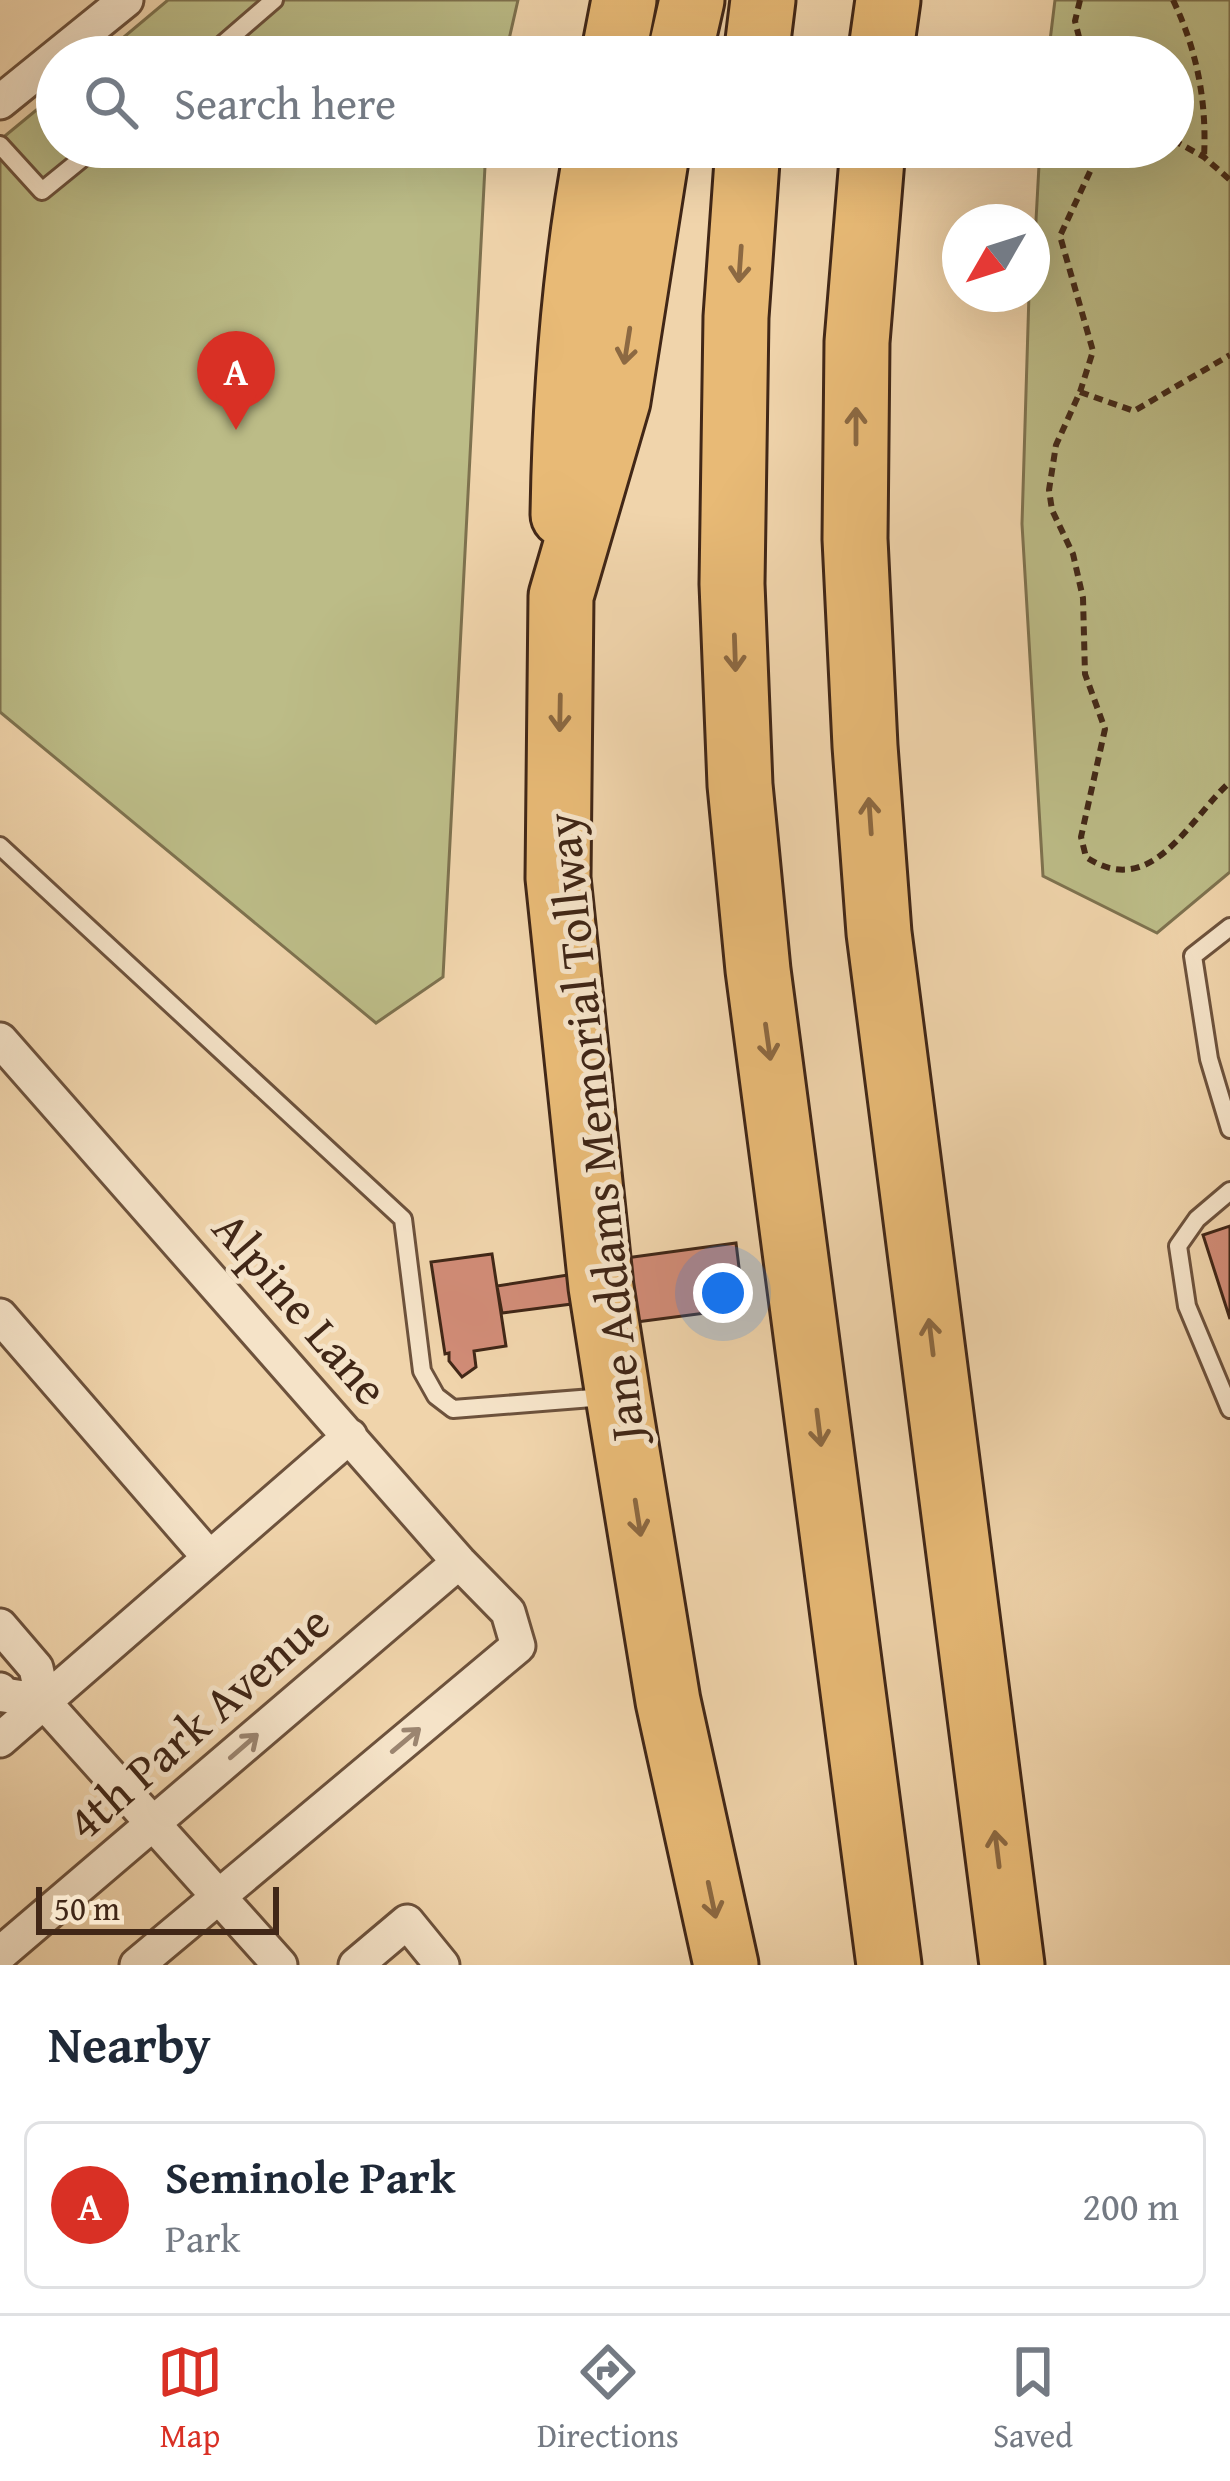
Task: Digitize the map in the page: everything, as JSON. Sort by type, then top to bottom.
[{"type":"highway","points":[[617,36],[624,0]]},
{"type":"highway","points":[[684,36],[692,0]]},
{"type":"highway","points":[[758,36],[763,0]]},
{"type":"highway","points":[[883,36],[888,0]]},
{"type":"highway","points":[[561,596],[565,403],[579,244],[593,168]]},
{"type":"highway","name":"Jane Addams Memorial Tollway","points":[[655,168],[618,401],[561,596],[558,878],[601,1287],[668,1701],[726,1965]]},
{"type":"highway","points":[[747,168],[736,317],[732,584],[740,785],[758,970],[889,1965]]},
{"type":"highway","points":[[871,168],[857,342],[855,539],[879,932],[1012,1965]]},
{"type":"street","points":[[82,36],[126,0]]},
{"type":"street","points":[[0,102],[36,73]]},
{"type":"street","name":"Alpine Lane","points":[[0,1040],[508,1612],[518,1646],[220,1896]]},
{"type":"street","points":[[0,1316],[208,1556]]},
{"type":"street","points":[[0,1740],[350,1436]]},
{"type":"street","name":"4th Park Avenue","points":[[0,1954],[459,1562]]},
{"type":"street","points":[[0,1626],[36,1668],[43,1701],[280,1965]]},
{"type":"street","points":[[0,1690],[4,1695],[43,1701]]},
{"type":"street","points":[[137,1965],[220,1896]]},
{"type":"street","points":[[356,1965],[407,1922],[442,1965]]},
{"type":"lane","points":[[232,36],[274,0]]},
{"type":"lane","points":[[0,146],[41,191],[70,168]]},
{"type":"lane","points":[[0,846],[403,1219],[422,1371],[436,1396],[453,1409],[618,1396]]},
{"type":"lane","points":[[1230,927],[1193,956],[1209,1059],[1230,1129]]},
{"type":"lane","points":[[1230,1191],[1197,1219],[1178,1246],[1187,1306],[1230,1408]]},
{"type":"path","points":[[1079,36],[1075,20],[1080,0]]},
{"type":"path","points":[[1173,0],[1190,36]]},
{"type":"path","points":[[1194,54],[1207,111],[1204,157]]},
{"type":"path","points":[[1194,152],[1230,180]]},
{"type":"path","points":[[1092,168],[1060,236],[1093,351],[1056,445],[1049,490],[1052,510],[1073,554],[1083,598],[1085,674],[1106,729],[1082,837],[1086,857],[1104,869],[1131,868],[1161,859],[1230,782]]},
{"type":"path","points":[[1080,392],[1134,411],[1230,355]]},
{"type":"green space","points":[[168,0],[518,0],[510,36],[125,36]]},
{"type":"green space","points":[[1055,0],[1230,0],[1230,872],[1157,933],[1043,876],[1022,524],[1028,312],[1050,312],[1050,204],[1037,204],[1039,168],[1194,168],[1194,36],[1051,36]]},
{"type":"green space","points":[[36,110],[36,168],[485,168],[443,977],[376,1023],[0,712],[0,140]]},
{"type":"building","points":[[1230,1226],[1230,1319],[1203,1235]]},
{"type":"building","points":[[736,1243],[744,1308],[575,1330],[572,1304],[502,1313],[497,1286],[568,1275],[567,1266]]},
{"type":"building","points":[[492,1254],[506,1346],[474,1351],[476,1367],[462,1377],[449,1361],[449,1353],[445,1354],[431,1262]]},
{"type":"place","name":"Seminole Park","points":[[236,430]]}]
